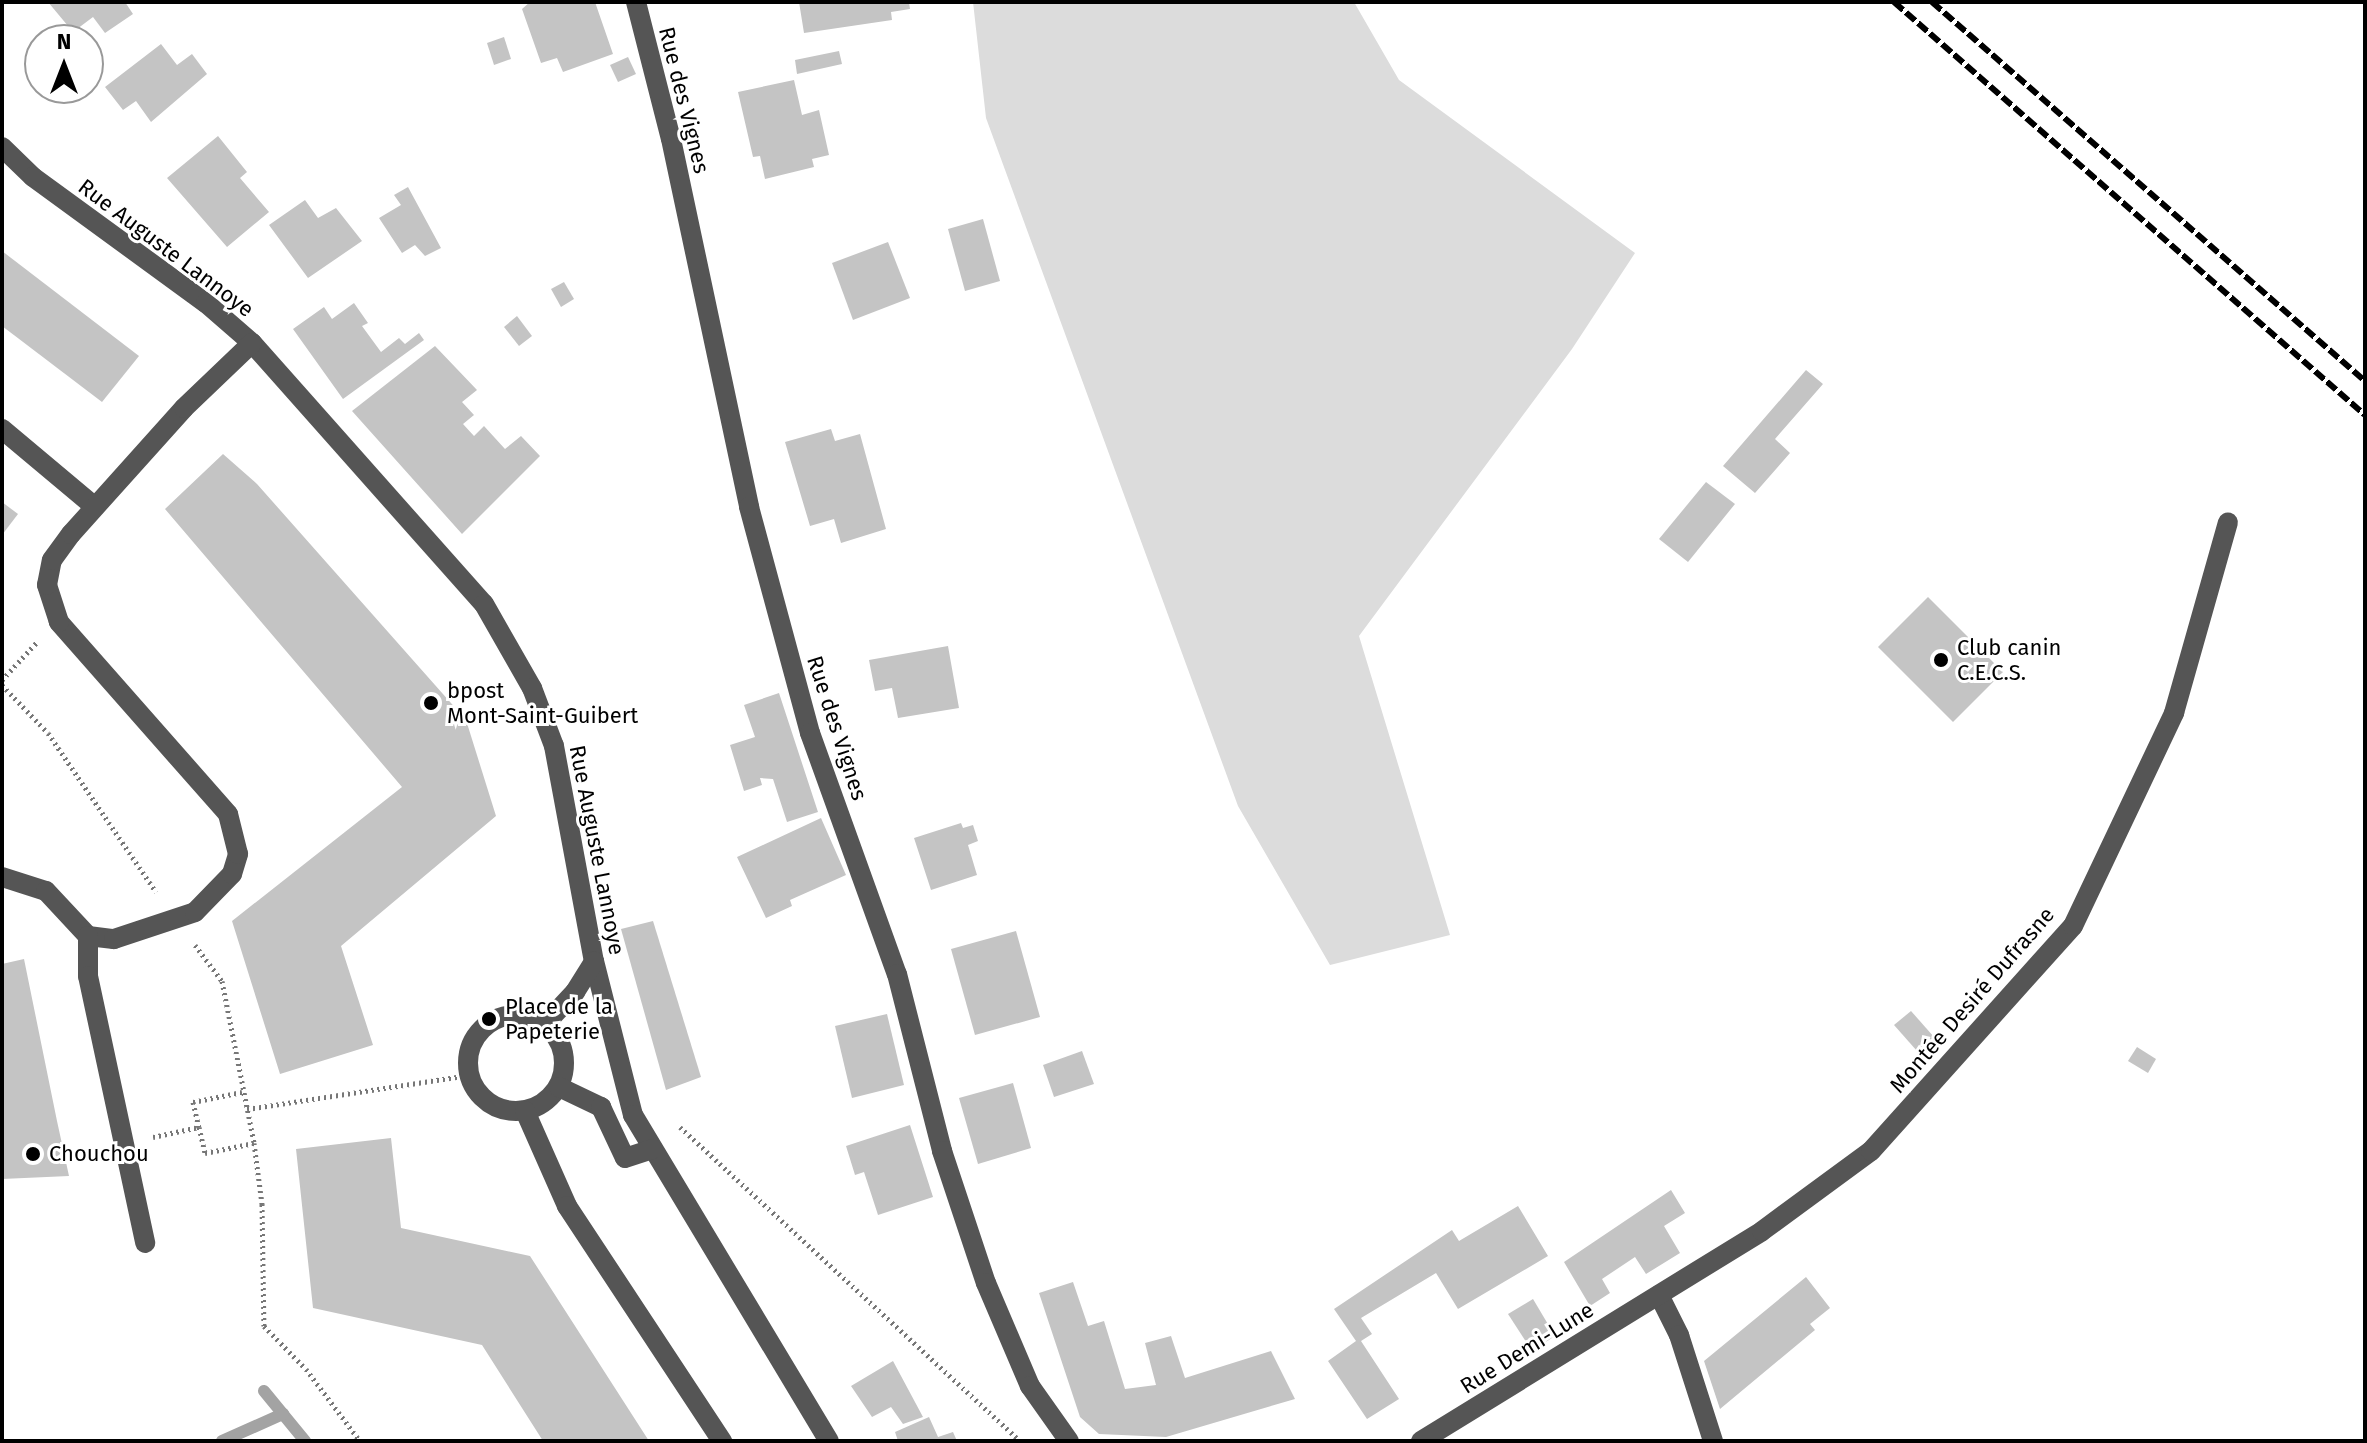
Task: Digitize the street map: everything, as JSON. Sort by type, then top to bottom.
[{"type":"street","name":"Rue des Vignes","points":[[636,2],[671,139],[749,507],[810,733],[897,974],[942,1151],[986,1283],[1030,1386],[1069,1441]]},
{"type":"street","name":"Rue Auguste Lannoye","points":[[2,147],[33,177],[252,343],[454,566],[484,604],[532,688],[554,746],[569,810],[594,961],[633,1115],[829,1441]]},
{"type":"street","points":[[2,877],[46,891],[88,936],[114,939],[177,919],[212,899],[232,874],[238,854],[235,831],[228,814],[50,606],[52,560],[184,408],[252,343]]},
{"type":"street","points":[[2,429],[95,507]]},
{"type":"street","name":"Montée Desiré Dufrasne","points":[[1762,1231],[1871,1151],[2073,926],[2174,713],[2228,522]]},
{"type":"street","points":[[88,936],[88,976],[145,1243]]},
{"type":"street","points":[[545,1024],[575,992],[594,961]]},
{"type":"street","points":[[514,1014],[545,1024],[562,1047],[559,1087],[525,1111],[494,1107],[479,1095],[469,1075],[469,1050],[486,1024],[514,1014]]},
{"type":"street","points":[[559,1087],[601,1107],[625,1158],[653,1149]]},
{"type":"street","points":[[525,1111],[567,1206],[722,1441]]},
{"type":"street","name":"Rue Demi-Lune","points":[[1421,1441],[1762,1231]]},
{"type":"street","points":[[1659,1295],[1679,1335],[1713,1441]]},
{"type":"path","points":[[17,660],[2,683],[48,733],[124,850],[222,981],[254,1143],[262,1204],[264,1326],[306,1369],[360,1441]]},
{"type":"path","points":[[247,1109],[469,1075]]},
{"type":"path","points":[[242,1092],[193,1102],[205,1153],[254,1143]]},
{"type":"path","points":[[633,1115],[671,1120],[1020,1441]]},
{"type":"path","points":[[122,1145],[199,1127]]},
{"type":"shaded area","points":[[973,2],[1354,2],[1399,80],[1635,253],[1572,349],[1359,636],[1450,935],[1330,965],[1238,806],[986,118]]},
{"type":"building","points":[[48,2],[125,2],[133,14],[105,33],[104,24],[98,24],[93,17],[84,24],[66,24]]},
{"type":"building","points":[[530,2],[595,2],[613,54],[563,72],[557,58],[541,63],[522,9]]},
{"type":"building","points":[[799,2],[909,2],[910,9],[891,12],[892,20],[804,33]]},
{"type":"building","points":[[504,37],[511,59],[494,65],[487,43]]},
{"type":"building","points":[[161,44],[177,65],[192,54],[207,74],[151,122],[136,101],[123,110],[105,87]]},
{"type":"building","points":[[839,51],[842,64],[797,74],[795,60]]},
{"type":"building","points":[[628,57],[636,74],[618,82],[610,65]]},
{"type":"building","points":[[794,80],[802,115],[819,110],[829,155],[812,159],[814,167],[765,179],[760,156],[753,157],[738,92]]},
{"type":"building","points":[[218,136],[247,172],[240,178],[269,212],[227,247],[167,178]]},
{"type":"building","points":[[408,187],[441,248],[425,256],[415,245],[402,253],[379,218],[401,205],[394,195]]},
{"type":"building","points":[[305,200],[318,218],[336,208],[362,241],[308,278],[269,225]]},
{"type":"building","points":[[983,219],[1000,281],[965,291],[948,229]]},
{"type":"building","points":[[888,242],[910,298],[853,320],[832,263]]},
{"type":"building","points":[[2,251],[139,356],[102,402],[2,326]]},
{"type":"building","points":[[564,282],[574,299],[561,307],[551,289]]},
{"type":"building","points":[[354,303],[368,323],[362,326],[381,352],[399,338],[405,344],[419,333],[424,340],[343,399],[293,329],[324,307],[332,319]]},
{"type":"building","points":[[517,316],[532,336],[519,346],[504,327]]},
{"type":"building","points":[[435,346],[477,390],[462,402],[474,415],[463,424],[474,436],[484,426],[505,449],[521,436],[540,456],[462,534],[352,411]]},
{"type":"building","points":[[1806,370],[1823,384],[1775,439],[1790,453],[1755,493],[1723,466]]},
{"type":"building","points":[[831,429],[835,441],[860,434],[886,529],[841,543],[834,519],[810,526],[785,442]]},
{"type":"building","points":[[223,454],[257,484],[466,720],[496,816],[341,946],[373,1045],[280,1074],[232,921],[402,787],[165,509]]},
{"type":"building","points":[[1706,482],[1735,504],[1688,562],[1659,539]]},
{"type":"building","points":[[2,502],[18,514],[2,535]]},
{"type":"building","name":"Club canin C.E.C.S.","points":[[1928,597],[2003,672],[1953,722],[1878,647]]},
{"type":"building","points":[[948,646],[959,708],[898,718],[892,688],[875,691],[869,660]]},
{"type":"building","points":[[779,693],[818,812],[787,822],[773,779],[760,778],[762,785],[744,791],[730,745],[755,737],[744,705]]},
{"type":"building","points":[[821,818],[846,875],[790,900],[792,906],[766,918],[737,857]]},
{"type":"building","points":[[961,823],[963,828],[973,825],[978,841],[968,845],[977,875],[931,890],[914,838]]},
{"type":"building","points":[[653,921],[701,1077],[666,1090],[621,929]]},
{"type":"building","points":[[1016,931],[1040,1017],[975,1035],[951,949]]},
{"type":"building","points":[[24,959],[69,1176],[2,1179],[2,964]]},
{"type":"building","points":[[1911,1011],[1934,1037],[1917,1051],[1894,1025]]},
{"type":"building","points":[[887,1014],[904,1085],[852,1098],[835,1026]]},
{"type":"building","points":[[2137,1047],[2156,1059],[2148,1073],[2128,1061]]},
{"type":"building","points":[[1082,1051],[1094,1084],[1054,1097],[1043,1065]]},
{"type":"building","points":[[1013,1083],[1031,1148],[978,1164],[959,1098]]},
{"type":"building","points":[[910,1125],[933,1197],[878,1215],[864,1172],[855,1175],[846,1146]]},
{"type":"building","points":[[391,1138],[401,1228],[530,1256],[649,1441],[543,1441],[482,1345],[313,1308],[296,1149]]},
{"type":"building","points":[[1671,1190],[1685,1213],[1664,1226],[1680,1253],[1646,1274],[1635,1257],[1602,1279],[1610,1293],[1590,1306],[1564,1262]]},
{"type":"building","points":[[1518,1206],[1548,1256],[1458,1309],[1436,1273],[1361,1318],[1372,1334],[1361,1341],[1399,1399],[1367,1419],[1328,1361],[1356,1341],[1334,1309],[1452,1230],[1459,1241]]},
{"type":"building","points":[[1806,1277],[1830,1308],[1810,1324],[1815,1330],[1720,1409],[1704,1361]]},
{"type":"building","points":[[1073,1282],[1088,1326],[1104,1321],[1125,1389],[1156,1385],[1145,1343],[1171,1336],[1185,1378],[1271,1351],[1295,1399],[1166,1437],[1099,1434],[1080,1417],[1039,1293]]},
{"type":"building","points":[[1533,1299],[1555,1336],[1532,1351],[1508,1314]]},
{"type":"building","points":[[893,1361],[923,1417],[903,1424],[891,1407],[872,1417],[851,1386]]},
{"type":"building","points":[[929,1417],[938,1437],[953,1432],[957,1441],[898,1441],[895,1432]]},
{"type":"waterway","points":[[264,1391],[305,1441]]},
{"type":"waterway","points":[[222,1441],[283,1414]]},
{"type":"railway","points":[[1894,2],[2365,415]]},
{"type":"railway","points":[[1932,2],[2365,381]]},
{"type":"place","name":"Club canin C.E.C.S.","points":[[1941,660]]},
{"type":"place","name":"bpost Mont-Saint-Guibert","points":[[431,703]]},
{"type":"place","name":"Place de la Papeterie","points":[[489,1019]]},
{"type":"place","name":"Chouchou","points":[[33,1154]]}]
